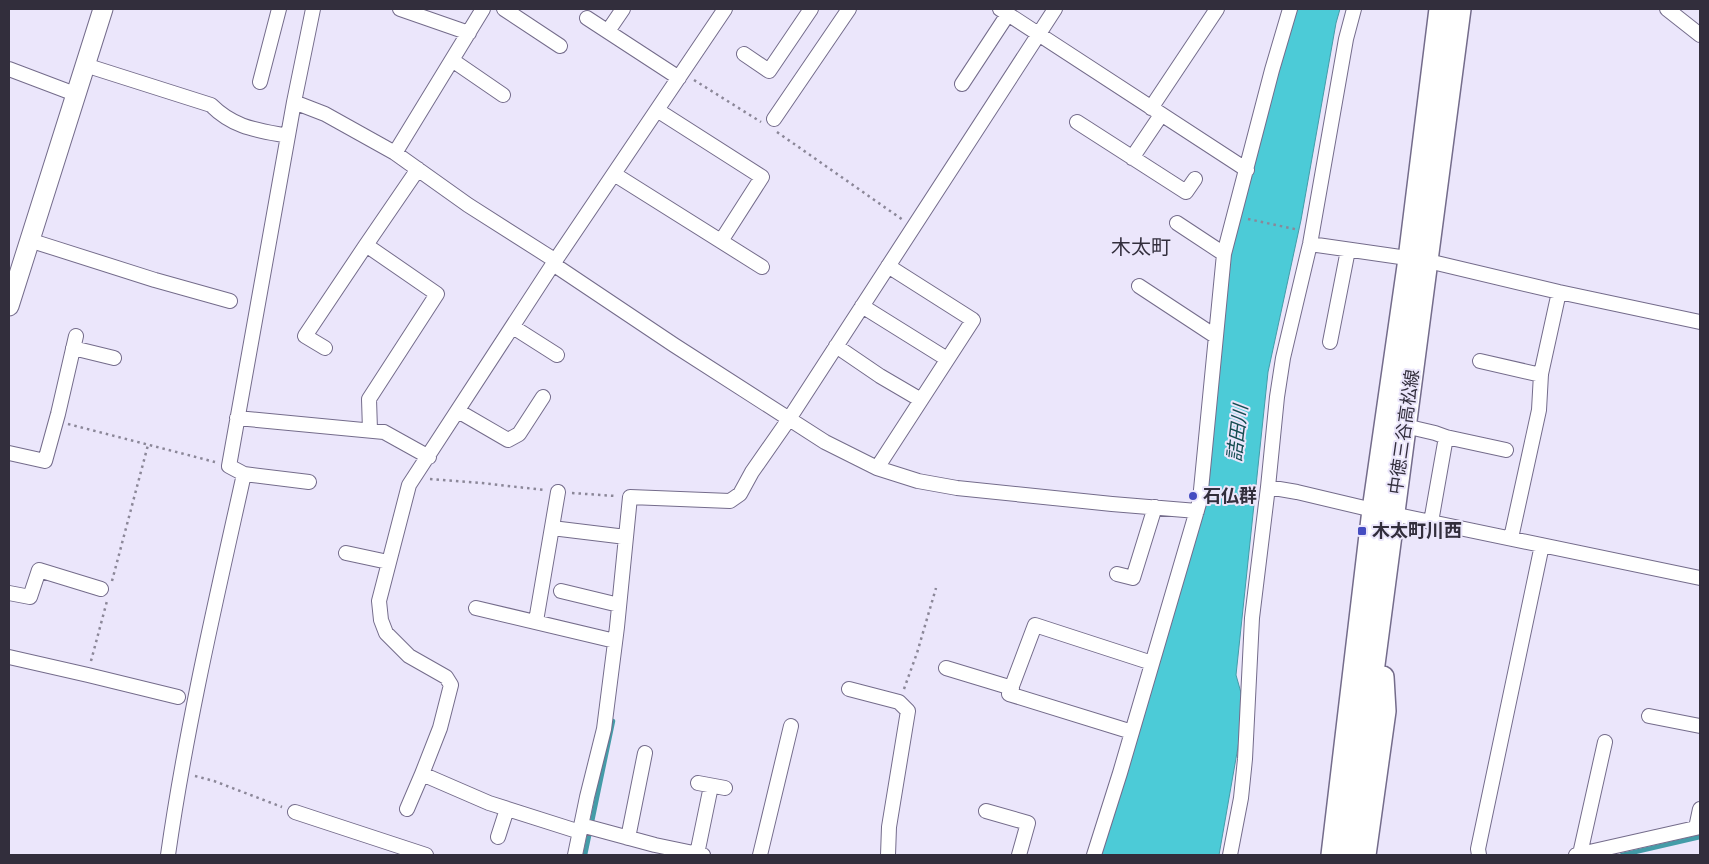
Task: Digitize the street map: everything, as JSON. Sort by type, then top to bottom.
[{"type":"main road","name":"中徳三谷高松線","points":[[1349,855],[1380,627],[1383,512],[1405,426],[1440,9]]},
{"type":"main road","name":"中徳三谷高松線","points":[[1332,855],[1359,639],[1383,512],[1419,260],[1460,9]]},
{"type":"main road","points":[[1365,855],[1385,712],[1380,627]]},
{"type":"main road","points":[[1317,855],[1343,674],[1359,639]]},
{"type":"street","points":[[10,296],[103,9]]},
{"type":"street","points":[[260,82],[279,9]]},
{"type":"street","points":[[309,482],[244,474],[228,466],[294,102],[313,9]]},
{"type":"street","points":[[395,153],[483,9]]},
{"type":"street","points":[[504,9],[560,46]]},
{"type":"street","points":[[608,31],[623,9]]},
{"type":"street","points":[[744,54],[769,71],[812,9]]},
{"type":"street","points":[[771,125],[849,9]]},
{"type":"street","points":[[575,855],[604,729],[630,497],[730,501],[740,494],[752,472],[789,419],[1055,9]]},
{"type":"street","points":[[1132,158],[1156,111],[1218,9]]},
{"type":"street","points":[[1094,855],[1200,500],[1224,254],[1272,70],[1290,9]]},
{"type":"street","points":[[1230,855],[1241,798],[1245,759],[1250,636],[1277,397],[1283,358],[1310,244],[1346,39],[1354,9]]},
{"type":"street","points":[[1667,9],[1700,35]]},
{"type":"street","points":[[405,10],[469,32]]},
{"type":"street","points":[[407,809],[440,728],[451,685],[446,677],[409,656],[386,633],[381,620],[379,601],[409,486],[722,10]]},
{"type":"street","points":[[962,84],[1004,11],[1247,170]]},
{"type":"street","points":[[587,18],[680,75]]},
{"type":"street","points":[[452,60],[503,95]]},
{"type":"street","points":[[85,65],[211,105],[220,114],[243,127],[288,136]]},
{"type":"street","points":[[9,69],[75,94]]},
{"type":"street","points":[[294,102],[325,114],[395,153],[468,205],[789,419],[825,442],[877,468],[918,481],[957,488],[1197,511]]},
{"type":"street","points":[[657,110],[762,177],[721,241]]},
{"type":"street","points":[[1077,122],[1186,192],[1195,179]]},
{"type":"street","points":[[325,348],[305,336],[418,169]]},
{"type":"street","points":[[614,174],[762,267]]},
{"type":"street","points":[[1177,223],[1224,254]]},
{"type":"street","points":[[29,240],[230,302]]},
{"type":"street","points":[[1310,244],[1419,260],[1700,322]]},
{"type":"street","points":[[366,245],[437,294],[369,399],[370,430]]},
{"type":"street","points":[[1330,342],[1348,250]]},
{"type":"street","points":[[877,468],[973,320],[888,266]]},
{"type":"street","points":[[1139,286],[1215,336]]},
{"type":"street","points":[[1511,538],[1538,410],[1541,374],[1560,292]]},
{"type":"street","points":[[862,306],[947,359]]},
{"type":"street","points":[[513,327],[557,355]]},
{"type":"street","points":[[9,453],[45,461],[74,342],[114,358]]},
{"type":"street","points":[[836,346],[880,376],[921,400]]},
{"type":"street","points":[[1480,361],[1541,374]]},
{"type":"street","points":[[458,411],[508,440],[519,434],[543,397]]},
{"type":"street","points":[[237,418],[384,432],[429,457]]},
{"type":"street","points":[[1405,426],[1435,432],[1446,438],[1506,450]]},
{"type":"street","points":[[1430,522],[1446,438]]},
{"type":"street","points":[[168,855],[212,620],[244,474]]},
{"type":"street","points":[[1268,487],[1700,578]]},
{"type":"street","points":[[536,621],[558,492]]},
{"type":"street","points":[[1117,574],[1138,579],[1155,508]]},
{"type":"street","points":[[552,528],[626,537]]},
{"type":"street","points":[[1479,855],[1478,849],[1542,545]]},
{"type":"street","points":[[346,553],[388,562]]},
{"type":"street","points":[[9,593],[30,597],[39,570],[107,591]]},
{"type":"street","points":[[561,591],[619,605]]},
{"type":"street","points":[[476,608],[615,641]]},
{"type":"street","points":[[1132,732],[1009,694],[1035,625],[1152,663]]},
{"type":"street","points":[[9,657],[178,697]]},
{"type":"street","points":[[946,668],[1012,688]]},
{"type":"street","points":[[850,689],[900,702],[908,711],[889,827],[888,855]]},
{"type":"street","points":[[1649,716],[1700,726]]},
{"type":"street","points":[[760,855],[791,726]]},
{"type":"street","points":[[1606,742],[1578,855],[1698,827],[1700,809]]},
{"type":"street","points":[[628,838],[645,753]]},
{"type":"street","points":[[422,774],[489,804],[580,829],[700,855],[704,784],[725,788]]},
{"type":"street","points":[[498,837],[507,809]]},
{"type":"street","points":[[986,811],[1028,823],[1019,855]]},
{"type":"street","points":[[295,812],[426,855]]},
{"type":"path","points":[[680,75],[771,125],[913,227]]},
{"type":"path","points":[[1248,219],[1303,231]]},
{"type":"path","points":[[56,421],[228,466]]},
{"type":"path","points":[[88,675],[107,591],[148,445]]},
{"type":"path","points":[[414,478],[630,497]]},
{"type":"path","points":[[900,702],[917,654],[936,588]]},
{"type":"path","points":[[182,773],[214,781],[295,812]]},
{"type":"water","name":"詰田川","points":[[1294,9],[1340,9],[1301,220],[1268,372],[1236,675],[1245,707],[1219,855],[1098,855],[1204,502],[1229,256]]},
{"type":"waterway","points":[[585,855],[613,721]]},
{"type":"waterway","points":[[1622,855],[1700,837]]},
{"type":"place","name":"石仏群","points":[[1193,496]]},
{"type":"place","name":"木太町川西","points":[[1362,531]]},
{"type":"district","name":"木太町","points":[[1141,247]]}]
